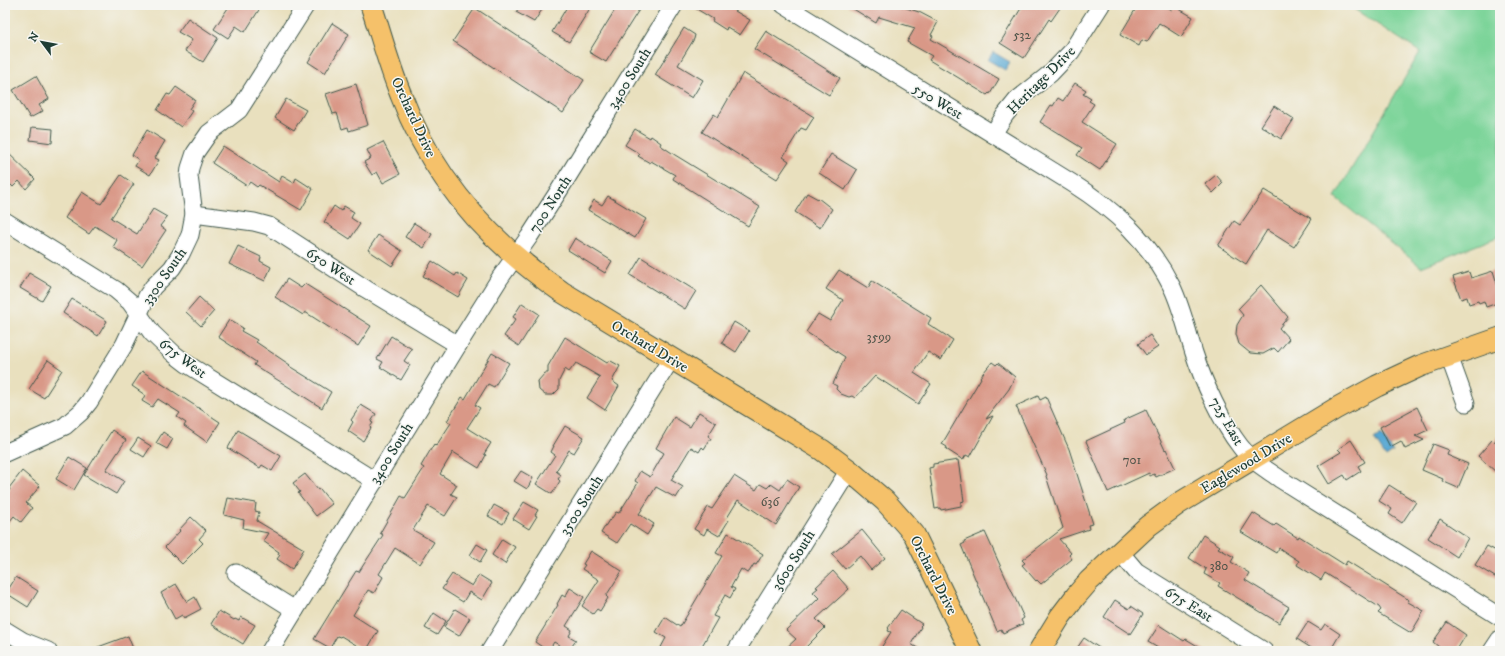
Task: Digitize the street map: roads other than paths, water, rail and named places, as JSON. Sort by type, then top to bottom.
[{"type":"main road","name":"Orchard Drive","points":[[371,5],[401,95],[422,141],[442,173],[484,228],[538,275],[568,296],[822,450],[849,470],[885,501],[914,534],[972,651]]},
{"type":"main road","name":"Eaglewood Drive","points":[[1039,651],[1076,596],[1119,551],[1148,526],[1178,504],[1335,409],[1377,386],[1420,366],[1500,338]]},
{"type":"street","name":"3300 South","points":[[5,454],[65,426],[81,412],[89,402],[124,345],[147,296],[153,287],[172,268],[190,236],[194,214],[189,176],[194,153],[209,133],[238,110],[306,5]]},
{"type":"street","name":"3400 South","points":[[583,152],[674,5]]},
{"type":"street","name":"550 West","points":[[784,5],[1093,196]]},
{"type":"street","name":"Heritage Drive","points":[[993,134],[1017,100],[1051,73],[1071,52],[1101,5]]},
{"type":"street","name":"700 North","points":[[515,256],[529,237],[583,152]]},
{"type":"street","name":"725 East","points":[[1093,196],[1120,218],[1151,252],[1172,287],[1178,301],[1200,370],[1219,411],[1240,447],[1253,459],[1280,479],[1500,617]]},
{"type":"street","name":"650 West","points":[[194,214],[254,222],[269,226],[385,301],[458,345]]},
{"type":"street","name":"675 West","points":[[5,221],[116,290],[130,302],[162,343],[187,364],[374,481]]},
{"type":"street","name":"3400 South","points":[[270,651],[458,345],[515,256]]},
{"type":"street","points":[[1449,356],[1466,403]]},
{"type":"street","name":"3500 South","points":[[490,651],[671,359]]},
{"type":"street","name":"3600 South","points":[[736,651],[849,470]]},
{"type":"street","name":"675 East","points":[[1119,551],[1136,571],[1264,651]]},
{"type":"street","points":[[236,573],[295,610]]},
{"type":"street","points":[[5,630],[23,641],[48,651]]},
{"type":"street","points":[[1492,651],[1500,639]]},
{"type":"water","points":[[993,52],[1010,62],[1005,70],[988,60]]},
{"type":"water","points":[[1381,434],[1393,452],[1386,457],[1374,439]]}]
